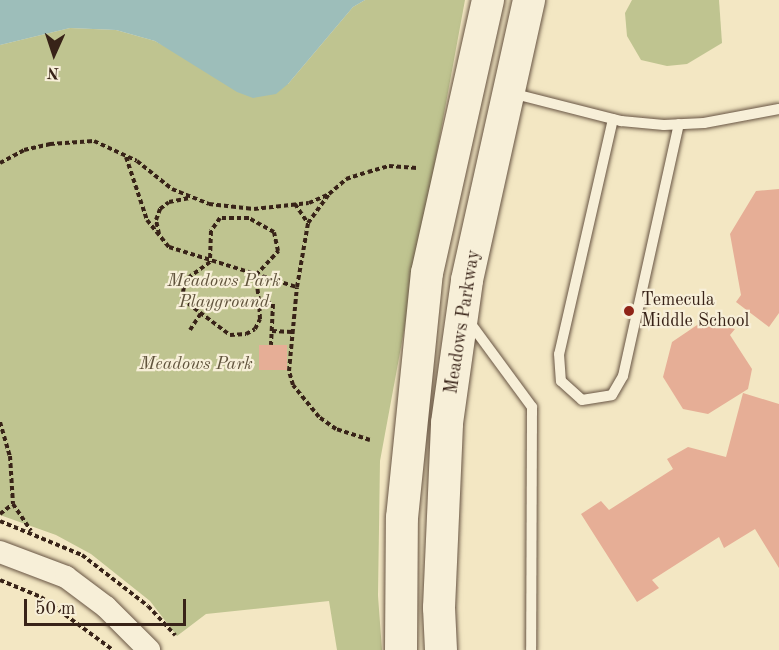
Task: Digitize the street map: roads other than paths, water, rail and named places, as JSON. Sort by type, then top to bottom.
[{"type":"main road","points":[[401,650],[402,518],[427,273],[488,0]]},
{"type":"main road","name":"Meadows Parkway","points":[[441,650],[439,608],[447,423],[463,312],[529,0]]},
{"type":"street","points":[[0,552],[66,577],[106,607],[149,650]]},
{"type":"lane","points":[[508,92],[613,119],[679,124],[779,110]]},
{"type":"lane","points":[[613,119],[559,354],[561,381],[582,400],[612,395],[623,376],[679,124]]},
{"type":"lane","points":[[463,312],[532,407],[531,650]]},
{"type":"water","points":[[0,0],[365,0],[353,7],[288,84],[276,94],[253,98],[237,92],[155,41],[116,30],[70,28],[0,45]]},
{"type":"place","name":"Temecula Middle School","points":[[629,311]]},
{"type":"park label","name":"Meadows Park Playground","points":[[224,292]]},
{"type":"park label","name":"Meadows Park","points":[[196,364]]}]
